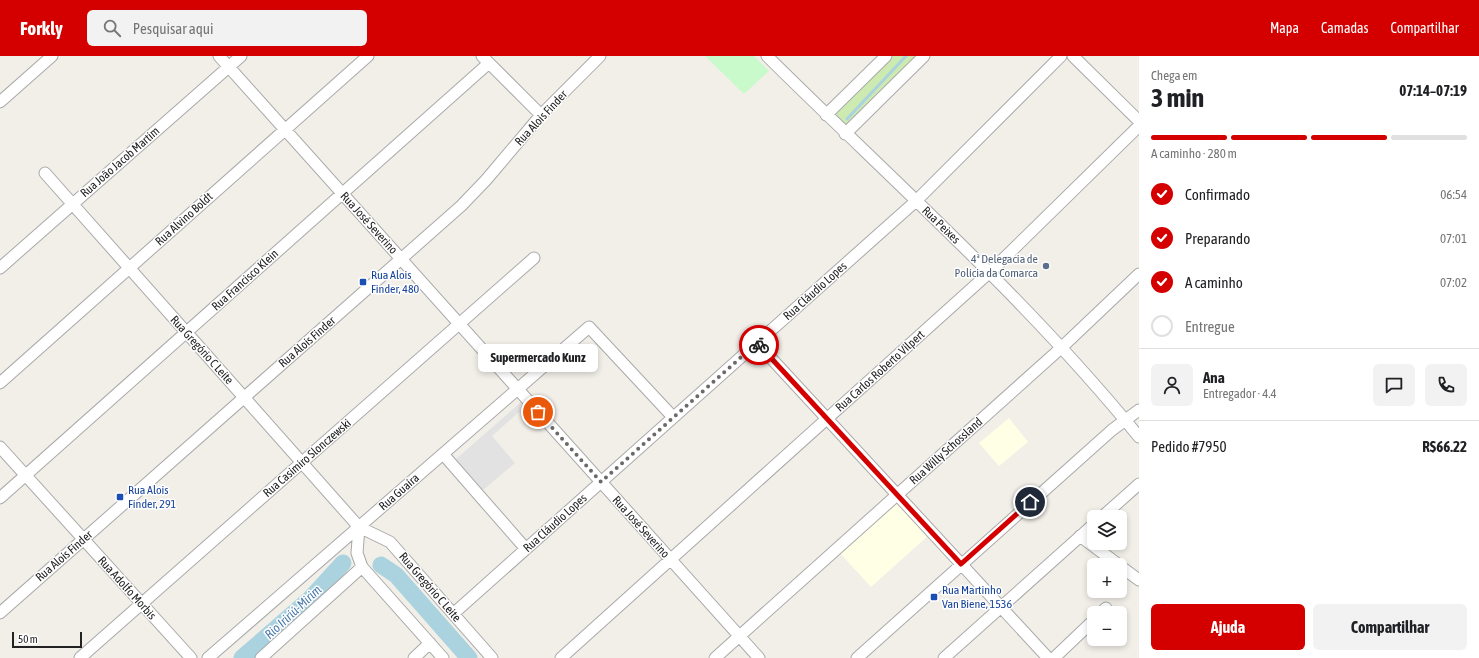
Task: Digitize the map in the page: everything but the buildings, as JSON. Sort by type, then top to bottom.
[{"type":"street","points":[[0,102],[52,56]]},
{"type":"street","name":"Rua José Severino","points":[[219,56],[759,658]]},
{"type":"street","name":"Rua João Jacob Martim","points":[[0,268],[241,56]]},
{"type":"street","name":"Rua Alvino Boldt","points":[[0,383],[368,56]]},
{"type":"street","name":"Rua Alois Finder","points":[[0,613],[474,194],[541,115],[600,56]]},
{"type":"street","name":"Rua Peixes","points":[[767,56],[845,134],[990,272],[1061,348],[1139,437]]},
{"type":"street","points":[[826,115],[886,56]]},
{"type":"street","points":[[845,134],[924,56]]},
{"type":"street","name":"Rua Cláudio Lopes","points":[[454,614],[916,201],[1062,56]]},
{"type":"street","points":[[1073,56],[1139,121]]},
{"type":"street","points":[[486,60],[541,115]]},
{"type":"street","name":"Rua Francisco Klein","points":[[0,498],[342,194],[486,60]]},
{"type":"street","name":"Rua Carlos Roberto Vilpert","points":[[561,658],[990,272],[1139,126]]},
{"type":"street","name":"Rua Gregório C Leite","points":[[44,173],[359,527],[390,542],[492,658]]},
{"type":"street","name":"Rua Casimiro Slonczewski","points":[[80,658],[534,258]]},
{"type":"street","name":"Rua Willy Schossland","points":[[714,658],[1061,348],[1139,274]]},
{"type":"street","name":"Rua Guaíra","points":[[208,658],[589,327],[673,417]]},
{"type":"street","points":[[757,343],[1048,658]]},
{"type":"street","points":[[857,658],[961,564],[1125,420],[1139,410]]},
{"type":"street","name":"Rua Adolfo Morbis","points":[[0,447],[191,658]]},
{"type":"street","points":[[443,454],[526,549]]},
{"type":"street","points":[[1110,510],[1139,484]]},
{"type":"street","points":[[359,527],[357,553],[362,568],[443,658]]},
{"type":"street","points":[[944,658],[1087,530]]},
{"type":"street","points":[[1080,536],[1110,558]]},
{"type":"street","points":[[261,658],[362,568]]},
{"type":"street","points":[[1127,571],[1139,580]]},
{"type":"street","points":[[1054,658],[1087,627]]},
{"type":"street","points":[[414,658],[430,644]]},
{"type":"shaded area","points":[[521,402],[537,420],[531,425],[519,412],[492,436],[515,463],[483,490],[456,459]]},
{"type":"shaded area","points":[[1009,418],[1028,442],[999,466],[979,443]]},
{"type":"shaded area","points":[[898,499],[930,534],[871,587],[839,552]]},
{"type":"green space","points":[[705,56],[754,56],[769,71],[744,94]]},
{"type":"green space","points":[[891,56],[918,56],[848,125],[845,125],[835,117],[834,112]]},
{"type":"waterway","points":[[847,119],[906,56]]},
{"type":"waterway","name":"Rio Iririú-Mirim","points":[[242,658],[309,600],[343,563]]},
{"type":"waterway","name":"Rio Iririú-Mirim","points":[[381,565],[396,575],[469,658]]},
{"type":"way so far","points":[[538,412],[601,482],[757,343],[759,345]]},
{"type":"place","name":"4ª Delegacia de Polícia da Comarca","points":[[1046,266]]},
{"type":"place","name":"Rua Alois Finder, 480","points":[[363,282]]},
{"type":"place","name":"Supermercado Kunz","points":[[538,412]]},
{"type":"place","name":"Rua Alois Finder, 291","points":[[120,497]]},
{"type":"place","name":"Rua Martinho Van Biene, 1536","points":[[934,597]]},
{"type":"route","points":[[759,345],[961,564],[1030,502]]}]
